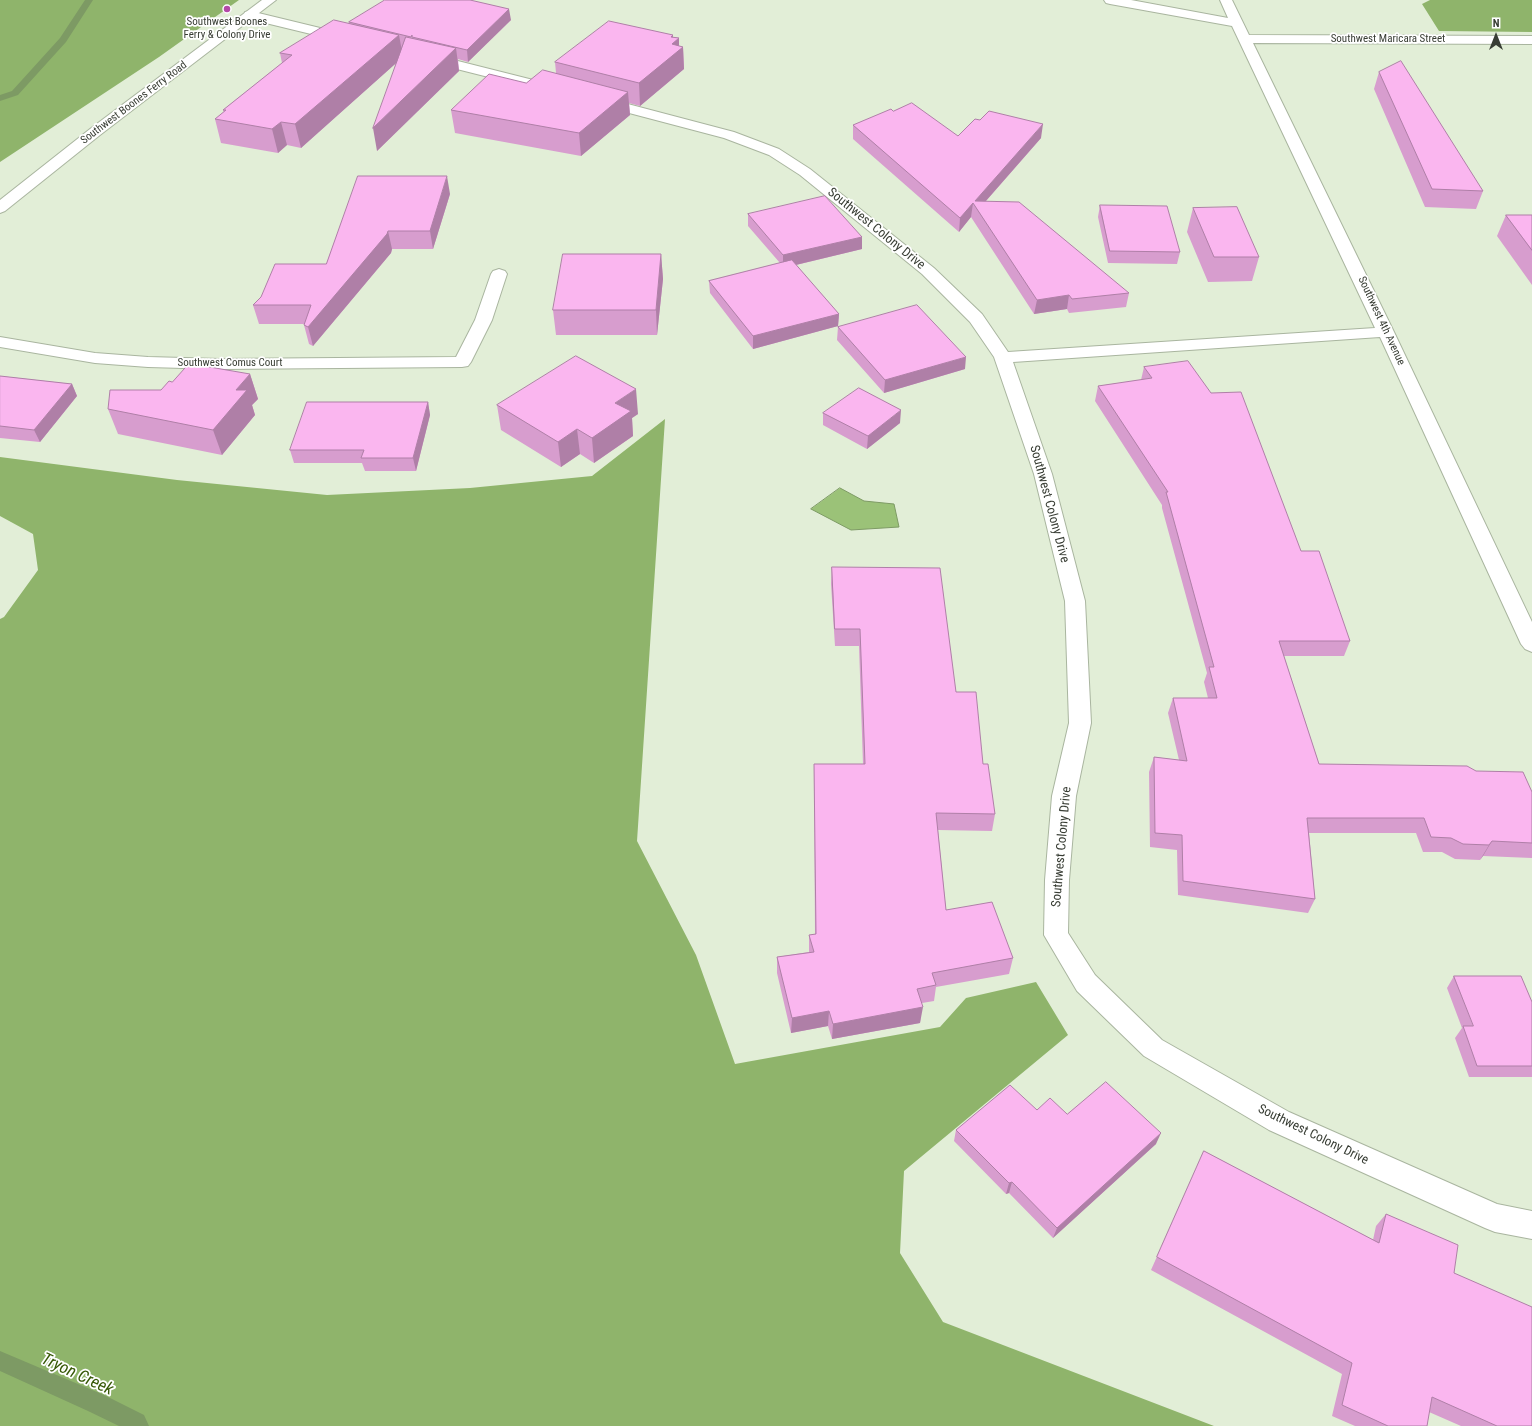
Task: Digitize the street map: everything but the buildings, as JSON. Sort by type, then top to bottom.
[{"type":"street","name":"Southwest Boones Ferry Road","points":[[0,208],[95,132],[270,0]]},
{"type":"street","points":[[1110,0],[1237,23]]},
{"type":"street","name":"Southwest 4th Avenue","points":[[1226,0],[1386,332],[1532,644]]},
{"type":"street","points":[[250,15],[363,42]]},
{"type":"street","name":"Southwest Maricara Street","points":[[1245,39],[1532,40]]},
{"type":"street","name":"Southwest Colony Drive","points":[[416,55],[729,135],[774,152],[805,172],[928,271],[976,318],[1003,357],[1043,474],[1075,601],[1080,723],[1064,796],[1056,935],[1086,983],[1153,1048],[1279,1121],[1495,1218],[1532,1225]]},
{"type":"street","name":"Southwest Comus Court","points":[[0,342],[95,358],[148,362],[220,364],[462,362],[481,327],[493,296],[499,274]]},
{"type":"street","points":[[1003,357],[1386,332]]},
{"type":"shaded area","points":[[0,0],[239,0],[159,57],[0,162]]},
{"type":"shaded area","points":[[1430,0],[1532,0],[1532,32],[1439,31],[1422,4]]},
{"type":"shaded area","points":[[665,419],[637,841],[696,955],[735,1064],[940,1027],[966,998],[1036,982],[1068,1035],[904,1171],[900,1253],[943,1322],[1214,1426],[0,1426],[0,619],[4,617],[38,570],[33,534],[0,516],[0,457],[177,480],[327,495],[470,488],[592,476]]},
{"type":"shaded area","points":[[840,488],[864,501],[894,504],[899,527],[851,530],[811,509]]},
{"type":"waterway","points":[[0,98],[15,93],[63,40],[89,0]]},
{"type":"waterway","name":"Tryon Creek","points":[[0,1361],[96,1403],[136,1423],[138,1426]]},
{"type":"place","name":"Southwest Boones Ferry & Colony Drive","points":[[227,9]]}]
